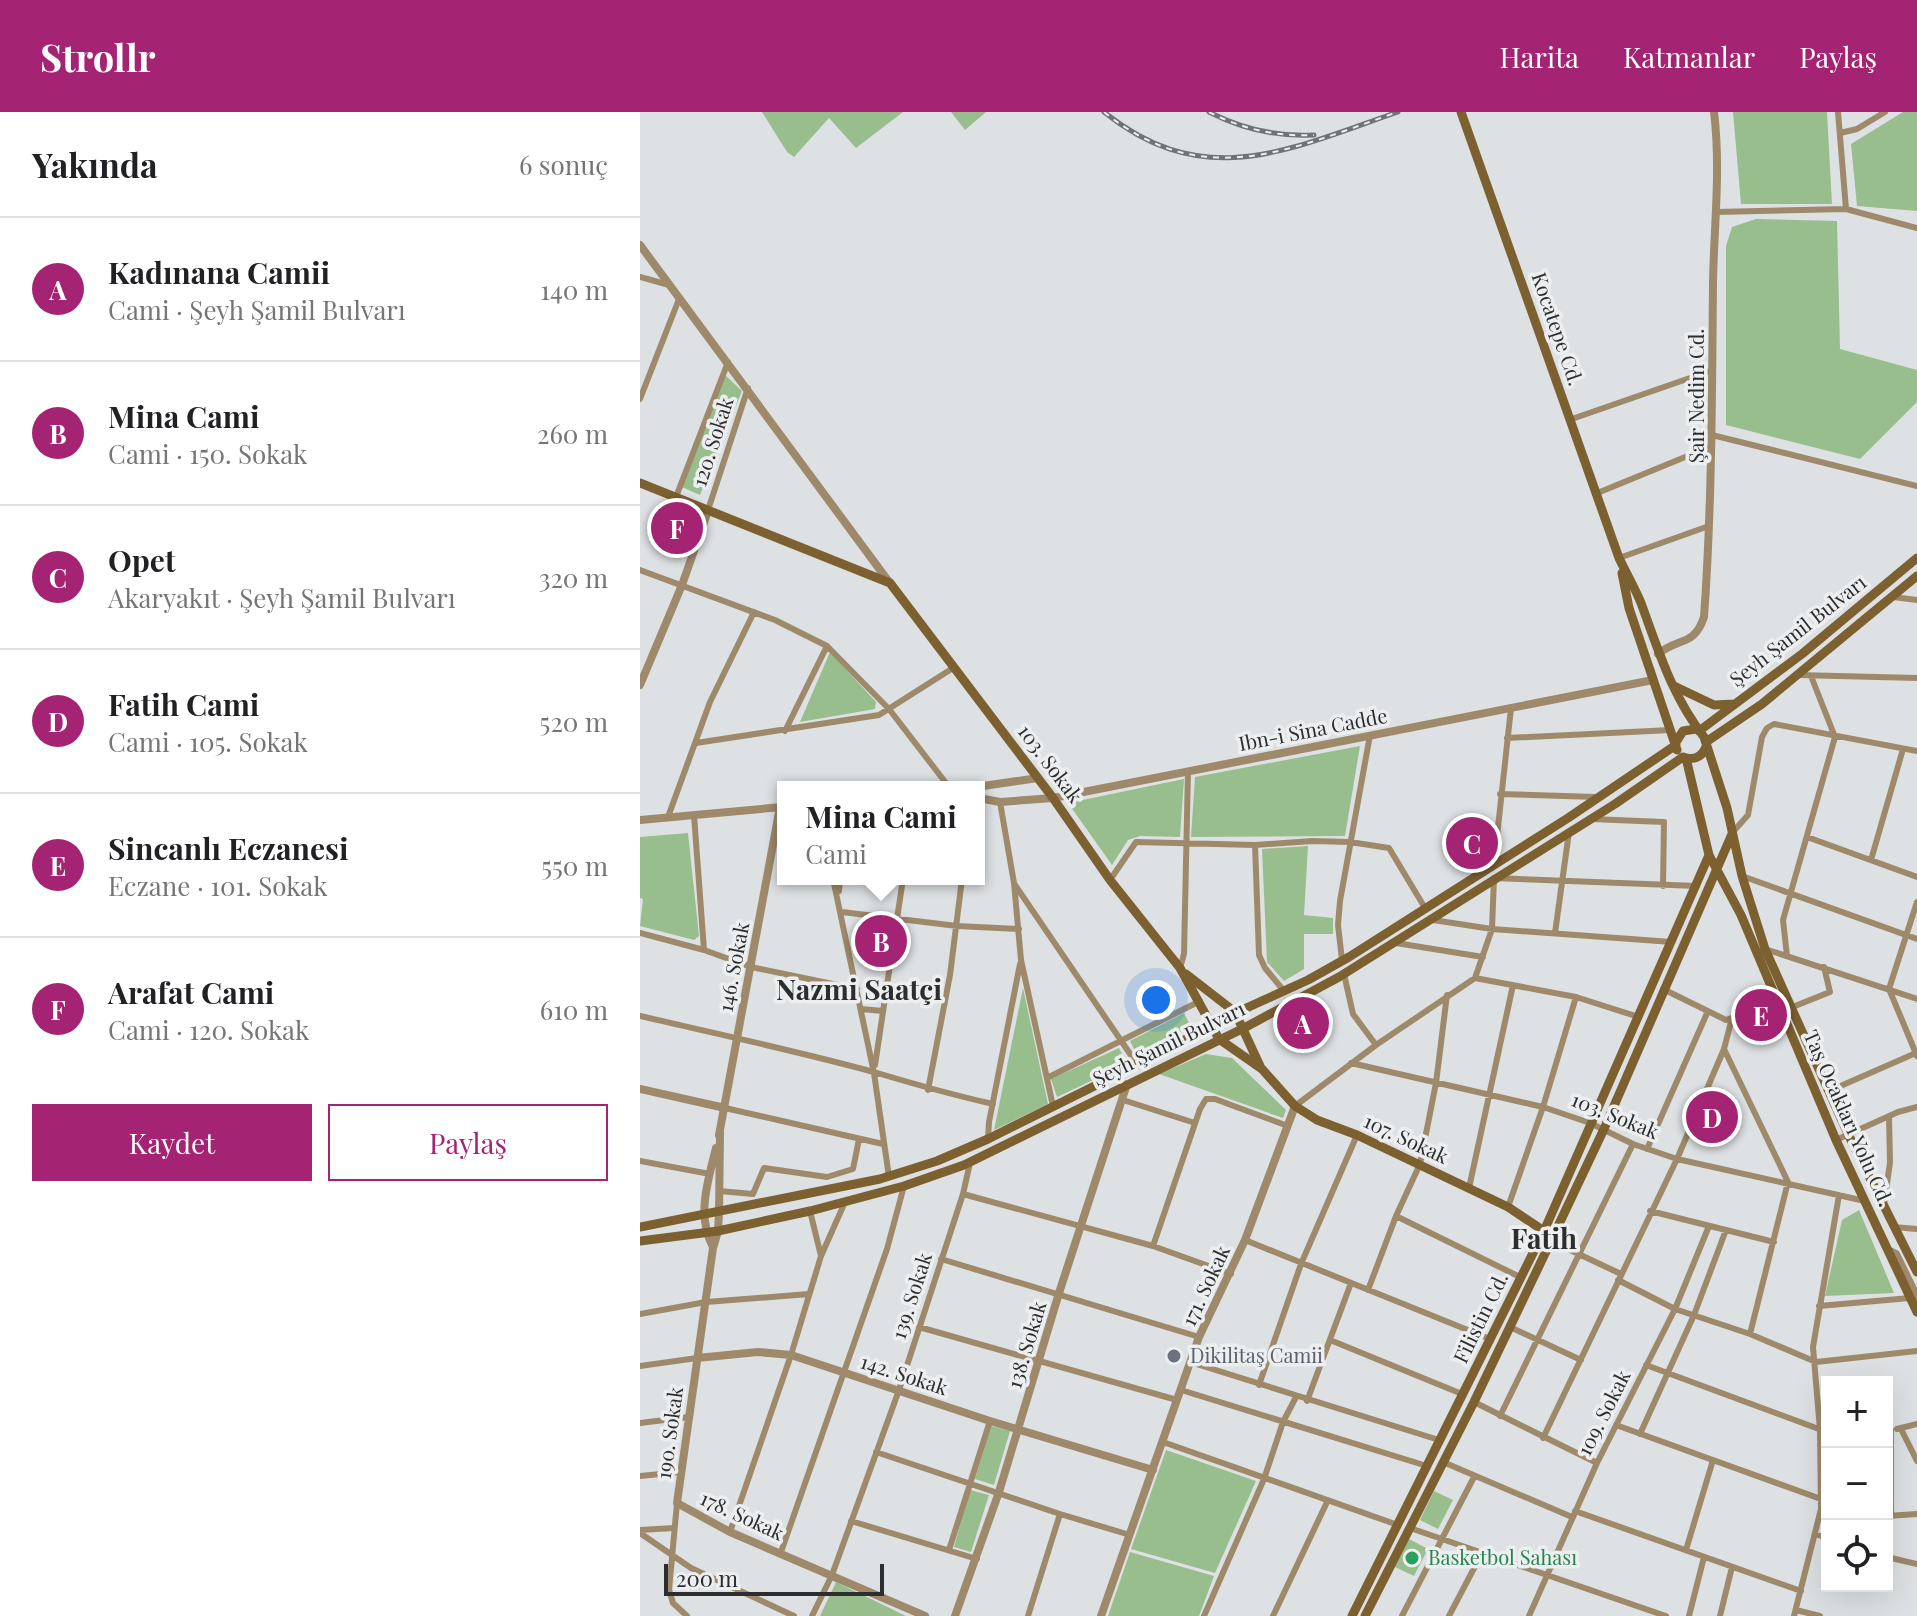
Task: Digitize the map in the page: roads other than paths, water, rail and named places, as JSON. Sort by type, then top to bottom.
[{"type":"main road","name":"Kocatepe Cd.","points":[[1461,112],[1619,558],[1640,600],[1670,684],[1698,730]]},
{"type":"main road","points":[[640,483],[890,583]]},
{"type":"main road","name":"Kocatepe Cd.","points":[[1619,558],[1629,608],[1676,743]]},
{"type":"main road","name":"Şeyh Şamil Bulvarı","points":[[640,1227],[889,1177],[937,1161],[1169,1049],[1235,1012],[1284,991],[1342,960],[1597,797],[1676,743],[1683,731],[1698,730],[1802,654],[1917,558]]},
{"type":"main road","name":"Şeyh Şamil Bulvarı","points":[[640,1241],[718,1231],[904,1186],[971,1161],[1244,1028],[1344,974],[1685,758],[1696,758],[1706,744],[1797,675],[1917,576]]},
{"type":"main road","name":"103. Sokak","points":[[890,583],[1053,798],[1110,880],[1180,968],[1219,1039]]},
{"type":"main road","points":[[1670,684],[1714,705],[1734,704]]},
{"type":"main road","points":[[1698,730],[1706,744]]},
{"type":"main road","points":[[1676,743],[1685,758]]},
{"type":"main road","name":"Taş Ocakları Yolu Cd.","points":[[1706,744],[1765,949],[1848,1134],[1917,1272]]},
{"type":"main road","name":"Taş Ocakları Yolu Cd.","points":[[1685,758],[1709,855],[1741,915],[1836,1140],[1914,1298],[1917,1312]]},
{"type":"main road","name":"Filistin Cd.","points":[[1365,1616],[1474,1402],[1604,1129],[1732,833]]},
{"type":"main road","name":"Filistin Cd.","points":[[1352,1616],[1544,1231],[1709,855]]},
{"type":"main road","name":"103. Sokak","points":[[1180,968],[1235,1012],[1262,1069]]},
{"type":"main road","points":[[1219,1039],[1262,1069]]},
{"type":"main road","name":"107. Sokak","points":[[1262,1069],[1295,1106],[1317,1120],[1357,1135],[1508,1207],[1544,1231]]},
{"type":"main road","points":[[1544,1231],[1551,1241]]},
{"type":"street","name":"Şair Nedim Cd.","points":[[1658,654],[1699,633],[1704,617],[1710,526],[1718,165],[1714,112]]},
{"type":"street","points":[[1838,112],[1846,209]]},
{"type":"street","points":[[1840,133],[1857,129],[1885,112]]},
{"type":"street","points":[[1716,212],[1846,209],[1917,228]]},
{"type":"street","name":"103. Sokak","points":[[640,245],[890,583]]},
{"type":"street","points":[[640,277],[669,285]]},
{"type":"street","points":[[640,399],[679,299]]},
{"type":"street","points":[[676,497],[728,362]]},
{"type":"street","points":[[1569,420],[1713,370]]},
{"type":"street","name":"120. Sokak","points":[[640,685],[682,585],[748,388]]},
{"type":"street","points":[[1712,435],[1917,486]]},
{"type":"street","points":[[1595,494],[1712,446]]},
{"type":"street","points":[[1619,558],[1710,526]]},
{"type":"street","points":[[640,570],[754,612],[827,646],[889,709],[944,781]]},
{"type":"street","points":[[1893,597],[1917,600]]},
{"type":"street","points":[[668,817],[710,702],[754,612]]},
{"type":"street","points":[[785,731],[827,646]]},
{"type":"street","points":[[640,655],[651,660]]},
{"type":"street","points":[[696,743],[879,715],[953,668]]},
{"type":"street","points":[[1797,675],[1917,678]]},
{"type":"street","points":[[1787,956],[1783,925],[1835,737],[1811,676]]},
{"type":"street","name":"Ibn-i Sina Cadde","points":[[985,799],[1000,802],[1053,798],[1653,680]]},
{"type":"street","points":[[1494,864],[1511,708]]},
{"type":"street","points":[[1732,833],[1748,815],[1762,737],[1767,728],[1774,724],[1917,751]]},
{"type":"street","points":[[1507,738],[1671,730]]},
{"type":"street","points":[[1342,960],[1338,925],[1370,735]]},
{"type":"street","points":[[1871,860],[1903,749]]},
{"type":"street","points":[[1180,968],[1184,954],[1188,771]]},
{"type":"street","points":[[985,786],[1038,778]]},
{"type":"street","points":[[1500,794],[1597,797]]},
{"type":"street","points":[[1000,802],[1014,883],[1021,960],[1053,1106]]},
{"type":"street","points":[[640,820],[777,807]]},
{"type":"street","points":[[694,815],[704,950]]},
{"type":"street","points":[[1591,819],[1664,822],[1663,886]]},
{"type":"street","points":[[1555,933],[1569,832]]},
{"type":"street","name":"146. Sokak","points":[[705,1233],[703,1216],[710,1174],[777,833]]},
{"type":"street","points":[[1807,837],[1917,877]]},
{"type":"street","points":[[1110,880],[1136,842],[1255,845],[1350,842],[1389,848],[1425,908]]},
{"type":"street","points":[[1255,845],[1259,955],[1265,968],[1284,991]]},
{"type":"street","points":[[1742,876],[1917,939]]},
{"type":"street","points":[[1295,1106],[1376,1045],[1475,978],[1492,929],[1494,878],[1697,886]]},
{"type":"street","points":[[1014,883],[1137,1064]]},
{"type":"street","points":[[835,885],[874,1073],[889,1177]]},
{"type":"street","points":[[838,895],[839,885]]},
{"type":"street","points":[[874,1073],[902,885]]},
{"type":"street","points":[[928,1090],[961,885]]},
{"type":"street","points":[[1829,1091],[1917,1053],[1889,989],[1917,902]]},
{"type":"street","points":[[842,912],[957,926],[1019,929]]},
{"type":"street","points":[[1429,919],[1492,929],[1672,942]]},
{"type":"street","points":[[640,933],[704,950],[751,967],[857,989]]},
{"type":"street","points":[[1394,942],[1483,957]]},
{"type":"street","points":[[1765,949],[1917,999]]},
{"type":"street","points":[[988,1139],[1021,960]]},
{"type":"street","points":[[1790,1008],[1830,992],[1824,967]]},
{"type":"street","points":[[1344,974],[1353,1014],[1376,1045]]},
{"type":"street","points":[[1475,978],[1576,997],[1639,1017]]},
{"type":"street","points":[[1469,1188],[1513,985]]},
{"type":"street","points":[[1663,989],[1726,1020],[1777,1001]]},
{"type":"street","points":[[1368,1290],[1420,1164],[1436,1083],[1447,995]]},
{"type":"street","points":[[1508,1207],[1543,1107],[1576,997]]},
{"type":"street","points":[[1047,1078],[1200,1001]]},
{"type":"street","points":[[861,1009],[883,1011]]},
{"type":"street","points":[[1647,1149],[1708,1011]]},
{"type":"street","points":[[640,1016],[993,1104]]},
{"type":"street","points":[[1543,1438],[1677,1159],[1724,1049],[1732,1018]]},
{"type":"street","points":[[1724,1049],[1788,1182],[1750,1334]]},
{"type":"street","name":"103. Sokak","points":[[1351,1063],[1543,1107],[1677,1159],[1865,1201]]},
{"type":"street","name":"138. Sokak","points":[[955,1616],[999,1492],[1127,1083]]},
{"type":"street","points":[[640,1089],[883,1144]]},
{"type":"street","points":[[1153,1246],[1206,1099],[1215,1099],[1288,1126]]},
{"type":"street","points":[[1123,1100],[1195,1123]]},
{"type":"street","name":"171. Sokak","points":[[1101,1616],[1199,1337],[1231,1274],[1295,1106]]},
{"type":"street","points":[[1836,1140],[1917,1107]]},
{"type":"street","points":[[1883,1206],[1890,1163],[1889,1116]]},
{"type":"street","name":"146. Sokak","points":[[718,1231],[720,1133]]},
{"type":"street","points":[[1259,1385],[1301,1264],[1357,1135]]},
{"type":"street","points":[[719,1191],[753,1194],[764,1168],[827,1177],[853,1169],[859,1139]]},
{"type":"street","points":[[1500,1416],[1633,1144]]},
{"type":"street","points":[[640,1161],[710,1174]]},
{"type":"street","name":"139. Sokak","points":[[812,1616],[832,1575],[899,1390],[971,1161]]},
{"type":"street","points":[[781,1552],[887,1249],[904,1186]]},
{"type":"street","points":[[963,1194],[1153,1246],[1231,1274]]},
{"type":"street","points":[[1821,1405],[1813,1347],[1839,1195]]},
{"type":"street","points":[[730,1532],[791,1355],[821,1256],[845,1202]]},
{"type":"street","points":[[810,1211],[821,1256]]},
{"type":"street","points":[[1650,1211],[1774,1242]]},
{"type":"street","points":[[1396,1216],[1520,1277]]},
{"type":"street","name":"109. Sokak","points":[[1529,1616],[1597,1463],[1675,1309],[1709,1226]]},
{"type":"street","points":[[1894,1227],[1917,1229]]},
{"type":"street","points":[[1640,1434],[1694,1315],[1726,1230]]},
{"type":"street","name":"190. Sokak","points":[[687,1616],[671,1598],[674,1528],[713,1248],[718,1231]]},
{"type":"street","points":[[705,1233],[713,1248]]},
{"type":"street","points":[[1245,1240],[1491,1339]]},
{"type":"street","points":[[1551,1241],[1675,1309],[1750,1334],[1816,1362],[1917,1351]]},
{"type":"street","points":[[941,1259],[1199,1337]]},
{"type":"street","points":[[1307,1401],[1351,1283]]},
{"type":"street","points":[[640,1314],[706,1302],[809,1294]]},
{"type":"street","points":[[1819,1306],[1914,1298]]},
{"type":"street","points":[[919,1327],[1177,1400]]},
{"type":"street","points":[[1510,1327],[1581,1360]]},
{"type":"street","points":[[1330,1340],[1462,1394]]},
{"type":"street","name":"142. Sokak","points":[[640,1366],[758,1352],[791,1355],[990,1421],[1153,1470]]},
{"type":"street","points":[[1190,1362],[1439,1440]]},
{"type":"street","points":[[1646,1365],[1821,1430]]},
{"type":"street","points":[[1181,1390],[1427,1466]]},
{"type":"street","points":[[1204,1616],[1296,1397]]},
{"type":"street","points":[[1474,1402],[1597,1463]]},
{"type":"street","points":[[640,1423],[689,1417]]},
{"type":"street","points":[[949,1550],[990,1421]]},
{"type":"street","points":[[1893,1430],[1917,1424]]},
{"type":"street","points":[[1616,1425],[1821,1499]]},
{"type":"street","points":[[1901,1429],[1917,1461]]},
{"type":"street","points":[[1163,1442],[1398,1525]]},
{"type":"street","points":[[876,1452],[1130,1535]]},
{"type":"street","points":[[1686,1550],[1713,1460]]},
{"type":"street","points":[[1443,1462],[1474,1477],[1574,1514],[1801,1591]]},
{"type":"street","points":[[640,1476],[681,1472]]},
{"type":"street","points":[[1402,1616],[1474,1477]]},
{"type":"street","points":[[1273,1616],[1328,1500]]},
{"type":"street","name":"178. Sokak","points":[[677,1503],[730,1532],[925,1616]]},
{"type":"street","points":[[1028,1616],[1060,1514]]},
{"type":"street","points":[[1893,1516],[1917,1514]]},
{"type":"street","points":[[1820,1616],[1795,1613],[1821,1518]]},
{"type":"street","points":[[851,1521],[977,1559]]},
{"type":"street","points":[[640,1531],[674,1528]]},
{"type":"street","points":[[1410,1528],[1666,1616]]},
{"type":"street","points":[[640,1531],[691,1568],[794,1616]]},
{"type":"street","points":[[1815,1534],[1821,1536]]},
{"type":"street","points":[[1449,1616],[1482,1553]]},
{"type":"street","points":[[1689,1616],[1704,1557]]},
{"type":"street","points":[[1893,1558],[1917,1564]]},
{"type":"street","points":[[1720,1616],[1732,1567]]},
{"type":"railway","points":[[1104,112],[1141,137],[1177,151],[1213,157],[1248,156],[1284,150],[1398,112]]},
{"type":"railway","points":[[1209,112],[1260,131],[1314,135]]},
{"type":"place","name":"Arafat Cami","points":[[677,528]]},
{"type":"place","name":"Opet","points":[[1472,843]]},
{"type":"place","name":"Mina Cami","points":[[881,941]]},
{"type":"place","name":"Sincanlı Eczanesi","points":[[1761,1015]]},
{"type":"place","name":"Kadınana Camii","points":[[1303,1023]]},
{"type":"place","name":"Fatih Cami","points":[[1712,1117]]},
{"type":"place","name":"Dikilitaş Camii","points":[[1174,1356]]},
{"type":"place","name":"Basketbol Sahası","points":[[1412,1558]]},
{"type":"district","name":"Nazmi Saatçi","points":[[859,990]]},
{"type":"district","name":"Fatih","points":[[1544,1239]]}]
